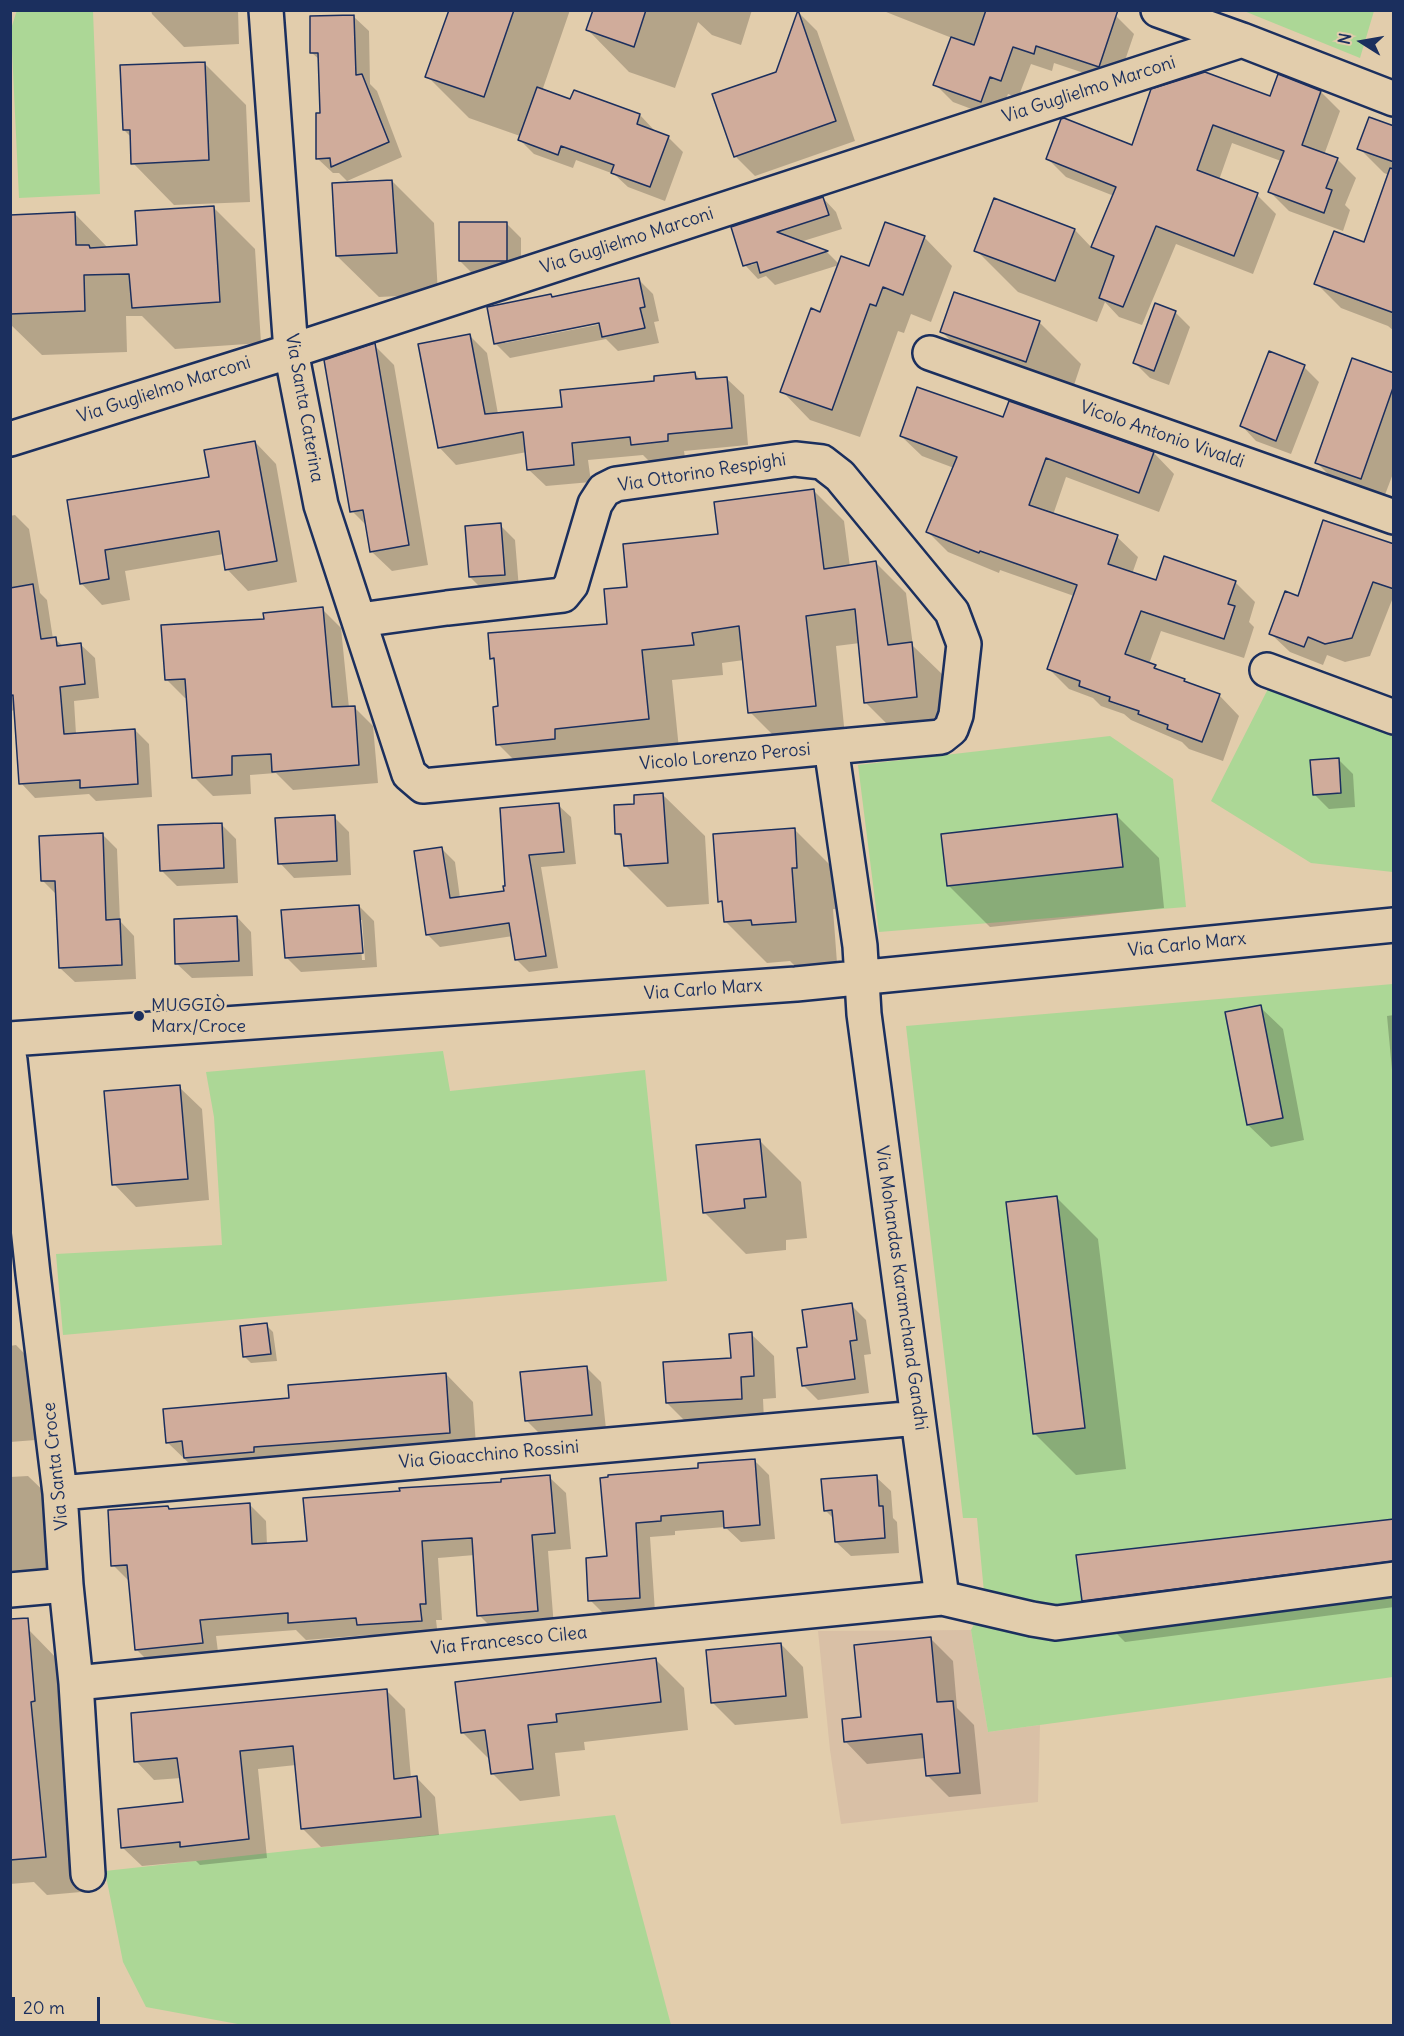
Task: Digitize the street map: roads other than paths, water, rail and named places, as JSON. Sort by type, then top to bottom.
[{"type":"street","name":"Via Santa Caterina","points":[[267,10],[291,351],[321,505],[409,774],[423,786]]},
{"type":"street","points":[[1158,10],[1394,99]]},
{"type":"street","name":"Via Guglielmo Marconi","points":[[10,439],[291,351],[1242,40]]},
{"type":"street","name":"Vicolo Antonio Vivaldi","points":[[930,353],[1394,517]]},
{"type":"street","name":"Via Ottorino Respighi","points":[[360,620],[563,595],[571,585],[595,504],[604,490],[616,484],[795,459],[822,462],[840,476],[952,612],[964,644],[956,715],[951,729],[941,737],[831,747]]},
{"type":"street","points":[[1267,670],[1394,717]]},
{"type":"street","name":"Vicolo Lorenzo Perosi","points":[[423,786],[831,747],[860,946],[861,978]]},
{"type":"street","name":"Via Carlo Marx","points":[[10,1039],[861,978],[1394,925]]},
{"type":"street","name":"Via Mohandas Karamchand Gandhi","points":[[861,978],[942,1598]]},
{"type":"street","name":"Via Santa Croce","points":[[10,1060],[23,1292],[60,1493],[76,1683],[88,1874]]},
{"type":"street","name":"Via Gioacchino Rossini","points":[[60,1493],[918,1418]]},
{"type":"street","name":"Via Francesco Cilea","points":[[76,1683],[942,1598],[1056,1623],[1394,1579]]},
{"type":"street","points":[[10,1590],[66,1585]]},
{"type":"place","name":"MUGGIÒ Marx/Croce","points":[[139,1016]]}]
